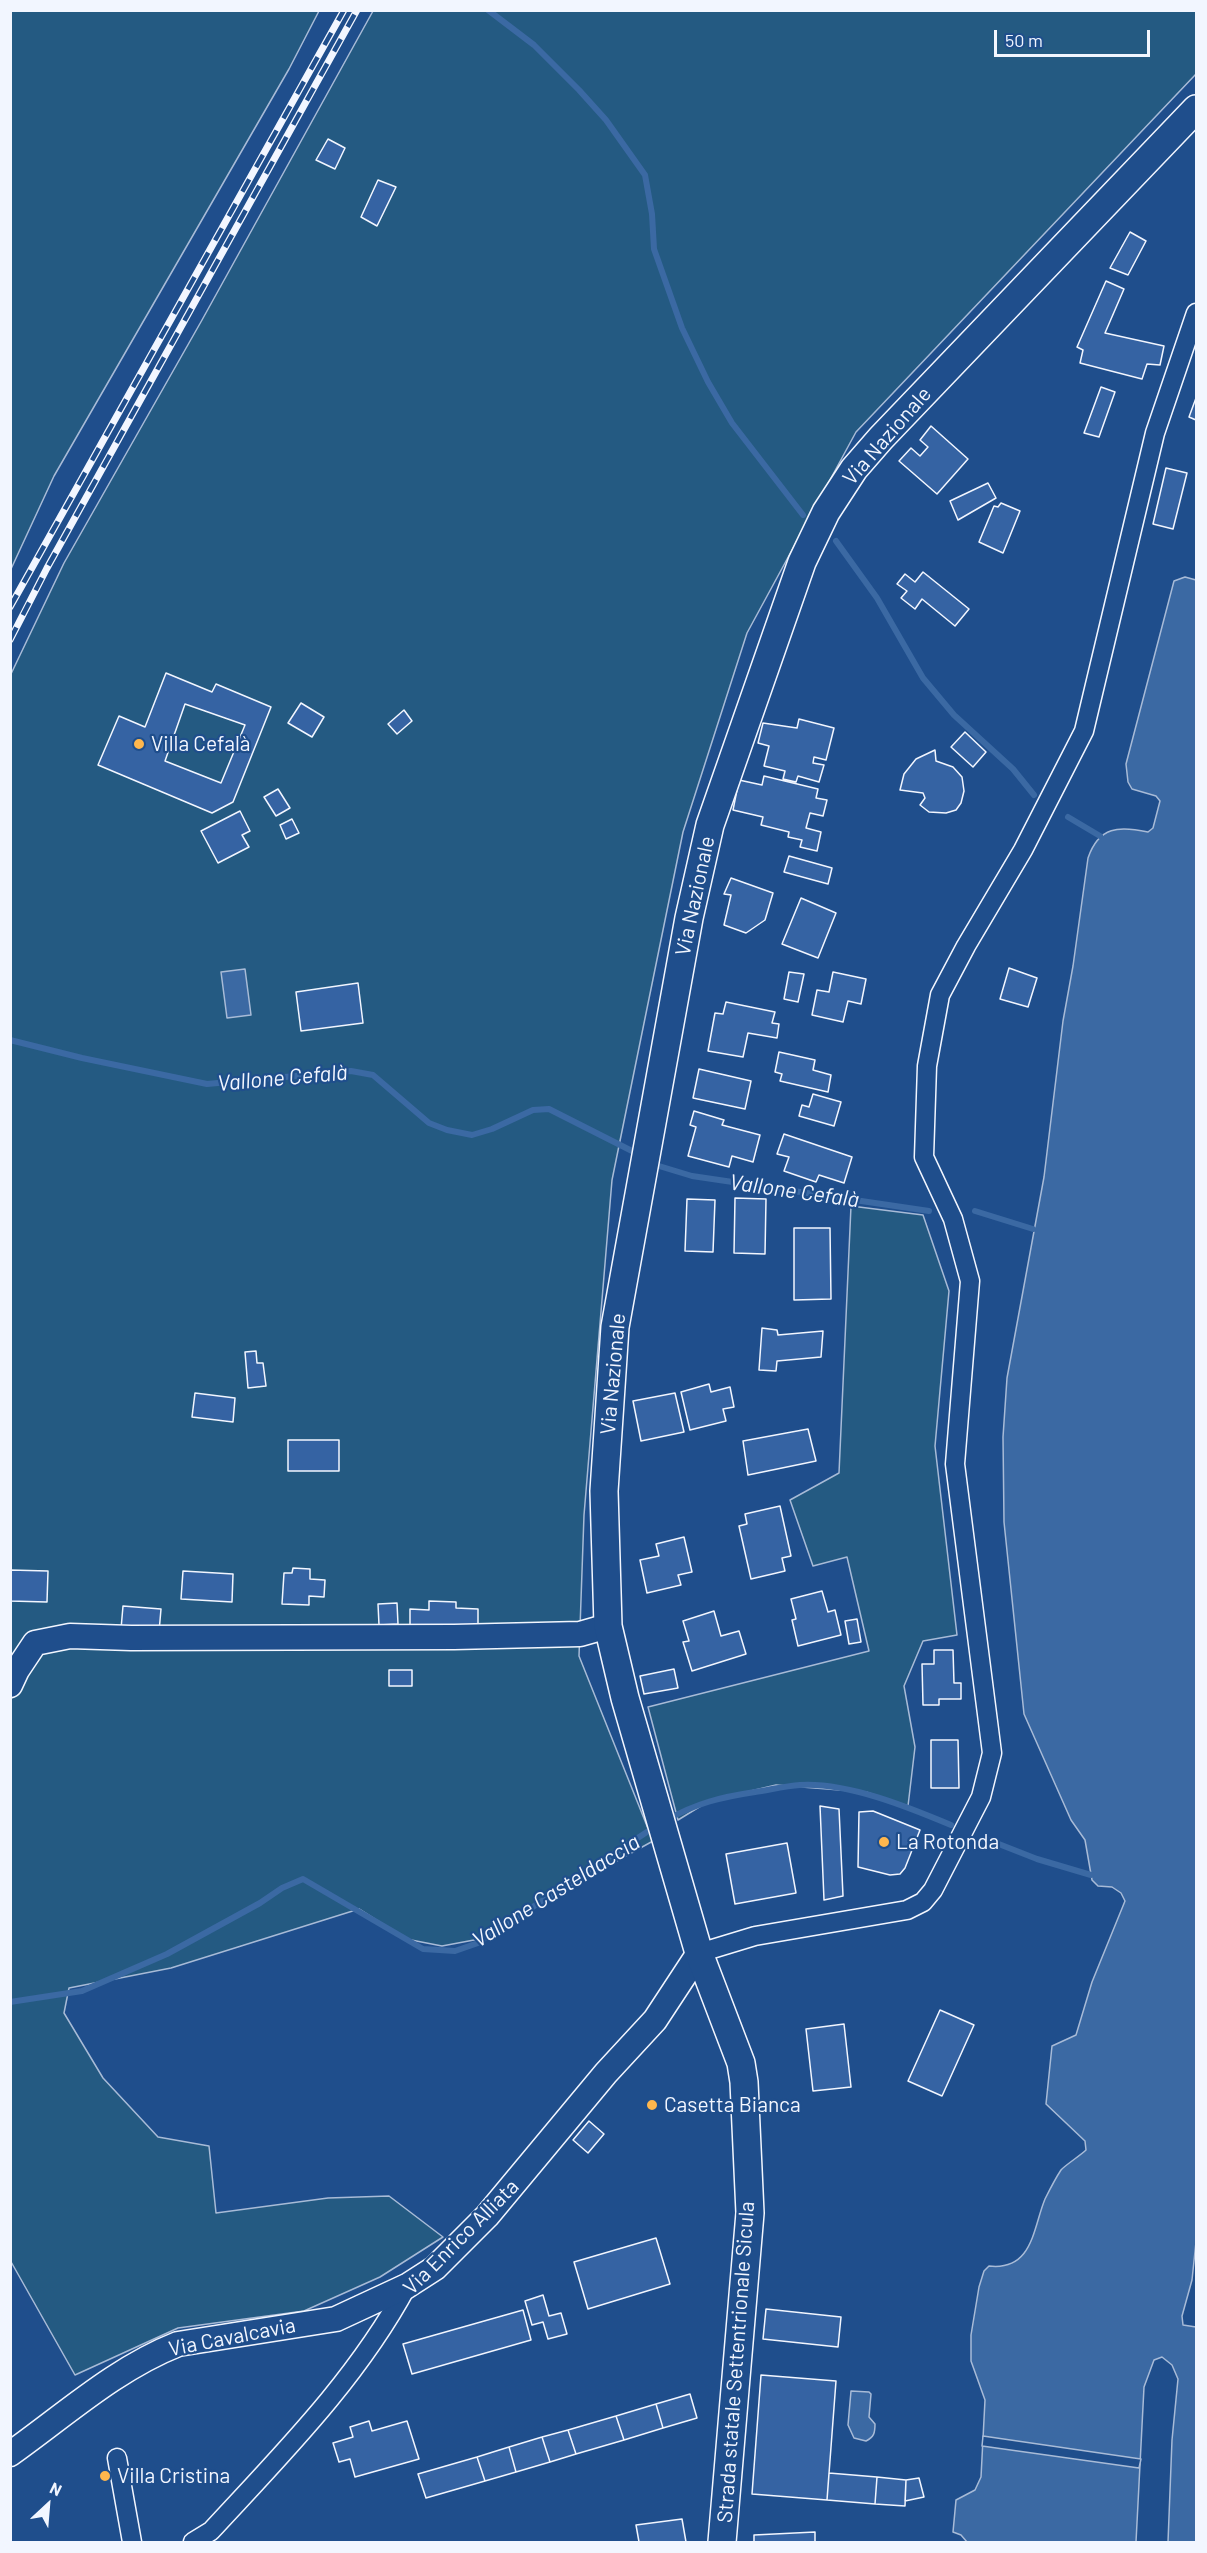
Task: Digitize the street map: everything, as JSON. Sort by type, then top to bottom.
[{"type":"main road","name":"Via Nazionale","points":[[664,1835],[608,1626],[604,1491],[615,1327],[689,918],[710,825],[802,562],[832,503],[854,469],[881,438],[1197,109]]},
{"type":"main road","name":"Strada statale Settentrionale Sicula","points":[[664,1835],[699,1953],[741,2062],[747,2115],[750,2212],[722,2542]]},
{"type":"street","points":[[699,1953],[755,1936],[907,1910],[922,1902],[933,1890],[981,1797],[992,1753],[956,1464],[970,1281],[953,1219],[924,1157],[927,1066],[940,995],[1023,850],[1084,731],[1155,433],[1197,313]]},
{"type":"street","points":[[10,1685],[35,1642],[70,1636],[131,1638],[454,1637],[580,1634],[608,1626]]},
{"type":"street","name":"Via Enrico Alliata","points":[[193,2542],[211,2531],[334,2395],[390,2317],[407,2286],[435,2268],[487,2216],[606,2073],[655,2020],[699,1953]]},
{"type":"street","name":"Via Cavalcavia","points":[[10,2454],[129,2367],[178,2343],[336,2319],[407,2286]]},
{"type":"street","points":[[117,2458],[132,2542]]},
{"type":"shaded area","points":[[11,10],[319,11],[289,69],[54,476],[11,569]]},
{"type":"shaded area","points":[[373,11],[1196,11],[1196,74],[856,432],[747,633],[683,832],[612,1180],[584,1515],[579,1656],[653,1841],[474,1940],[442,1946],[406,1939],[359,1909],[171,1968],[69,1988],[64,2013],[103,2078],[158,2137],[209,2146],[216,2213],[328,2198],[389,2196],[443,2237],[380,2277],[304,2311],[178,2328],[75,2375],[10,2260],[10,676],[64,563]]},
{"type":"shaded area","points":[[1185,577],[1196,580],[1196,2242],[1192,2280],[1182,2316],[1183,2325],[1196,2327],[1196,2542],[1168,2542],[1172,2440],[1178,2379],[1172,2365],[1162,2357],[1154,2360],[1144,2387],[1136,2542],[967,2542],[961,2535],[953,2532],[956,2500],[975,2490],[981,2477],[985,2400],[971,2361],[971,2335],[979,2287],[984,2271],[989,2266],[1004,2266],[1015,2262],[1023,2255],[1034,2234],[1045,2199],[1057,2177],[1063,2168],[1086,2150],[1085,2141],[1046,2104],[1052,2046],[1076,2035],[1092,1982],[1125,1901],[1121,1893],[1112,1887],[1098,1886],[1092,1880],[1085,1840],[1071,1820],[1024,1714],[1004,1522],[1003,1437],[1007,1378],[1044,1177],[1063,1021],[1088,858],[1093,847],[1104,834],[1119,829],[1148,832],[1153,828],[1160,801],[1156,796],[1132,789],[1128,782],[1126,764],[1174,581]]},
{"type":"shaded area","points":[[245,969],[251,1015],[227,1018],[221,972]]},
{"type":"shaded area","points":[[851,1206],[923,1215],[949,1291],[935,1446],[957,1635],[923,1641],[904,1686],[915,1747],[908,1806],[866,1792],[776,1785],[709,1801],[678,1820],[648,1707],[869,1651],[847,1557],[813,1566],[790,1500],[839,1473]]},
{"type":"shaded area","points":[[851,2391],[871,2394],[869,2417],[875,2424],[875,2430],[866,2441],[854,2438],[848,2425]]},
{"type":"pier","points":[[983,2436],[1141,2459],[1139,2468],[982,2446]]},
{"type":"building","points":[[328,139],[345,148],[335,169],[316,160]]},
{"type":"building","points":[[378,180],[396,187],[377,226],[361,217]]},
{"type":"building","points":[[1130,232],[1146,241],[1128,275],[1110,268]]},
{"type":"building","points":[[1106,281],[1124,289],[1105,333],[1164,346],[1160,365],[1147,364],[1142,379],[1080,363],[1083,350],[1077,347]]},
{"type":"building","points":[[1101,387],[1115,392],[1099,437],[1084,433]]},
{"type":"building","points":[[1196,398],[1196,420],[1189,417]]},
{"type":"building","points":[[931,426],[968,459],[937,494],[899,461],[911,448],[920,456],[928,447],[920,440]]},
{"type":"building","points":[[1166,468],[1187,473],[1173,529],[1153,524]]},
{"type":"building","points":[[988,483],[996,498],[958,520],[950,501]]},
{"type":"building","points":[[1001,503],[1020,511],[1003,553],[979,542],[994,506],[998,507]]},
{"type":"building","points":[[923,572],[969,609],[955,626],[922,599],[915,609],[901,598],[907,591],[897,584],[905,574],[915,582]]},
{"type":"building","name":"Villa Cefalà","points":[[166,673],[212,692],[216,684],[271,707],[233,802],[212,813],[98,765],[119,716],[145,727]],"holes":[[[185,704],[245,725],[221,783],[165,761]]]},
{"type":"building","points":[[301,703],[324,717],[312,737],[288,723]]},
{"type":"building","points":[[404,710],[412,721],[397,734],[388,724]]},
{"type":"building","points":[[799,719],[834,728],[826,760],[814,757],[813,763],[824,765],[819,782],[798,776],[796,782],[783,779],[785,771],[764,766],[769,746],[758,743],[763,723],[797,728]]},
{"type":"building","points":[[965,732],[986,752],[973,767],[951,747]]},
{"type":"building","points":[[935,750],[936,761],[953,767],[962,777],[964,791],[961,803],[956,810],[946,813],[929,812],[920,805],[925,798],[923,793],[900,790],[904,774],[916,759]]},
{"type":"building","points":[[764,776],[818,789],[816,798],[827,800],[823,816],[810,813],[806,828],[821,832],[817,851],[800,847],[802,840],[788,837],[789,832],[761,825],[763,817],[733,810],[739,780],[762,785]]},
{"type":"building","points":[[278,789],[290,808],[276,816],[264,797]]},
{"type":"building","points":[[240,811],[250,831],[242,835],[249,847],[218,863],[201,831]]},
{"type":"building","points":[[292,819],[299,833],[286,839],[280,825]]},
{"type":"building","points":[[789,856],[832,868],[828,884],[784,872]]},
{"type":"building","points":[[731,878],[773,893],[765,920],[746,933],[724,925],[731,895],[724,894]]},
{"type":"building","points":[[801,898],[836,913],[818,958],[782,944]]},
{"type":"building","points":[[1009,968],[1037,978],[1028,1007],[1000,999]]},
{"type":"building","points":[[789,972],[804,974],[798,1002],[784,999]]},
{"type":"building","points":[[833,972],[866,979],[861,1004],[848,1001],[843,1022],[812,1015],[817,990],[829,992]]},
{"type":"building","points":[[358,983],[363,1023],[301,1031],[296,992]]},
{"type":"building","points":[[726,1002],[775,1012],[772,1023],[779,1024],[777,1038],[748,1033],[743,1057],[708,1051],[715,1013],[723,1014]]},
{"type":"building","points":[[779,1052],[815,1060],[813,1070],[831,1075],[828,1092],[780,1081],[782,1074],[775,1072]]},
{"type":"building","points":[[699,1069],[751,1081],[745,1109],[693,1098]]},
{"type":"building","points":[[813,1094],[841,1102],[834,1126],[799,1116],[802,1105],[809,1107]]},
{"type":"building","points":[[694,1111],[724,1120],[722,1125],[760,1135],[753,1162],[732,1156],[729,1167],[688,1156],[696,1127],[690,1125]]},
{"type":"building","points":[[784,1134],[852,1157],[844,1183],[819,1175],[816,1182],[784,1171],[789,1157],[777,1154]]},
{"type":"building","points":[[735,1198],[766,1199],[765,1254],[734,1253]]},
{"type":"building","points":[[687,1199],[715,1200],[713,1252],[685,1251]]},
{"type":"building","points":[[794,1228],[830,1228],[831,1299],[794,1300]]},
{"type":"building","points":[[762,1328],[777,1330],[778,1335],[823,1331],[821,1357],[777,1361],[776,1371],[759,1370]]},
{"type":"building","points":[[256,1351],[257,1363],[263,1363],[266,1386],[248,1388],[245,1352]]},
{"type":"building","points":[[709,1384],[711,1392],[730,1387],[734,1407],[723,1409],[726,1421],[690,1430],[681,1392]]},
{"type":"building","points":[[195,1393],[235,1398],[233,1422],[192,1417]]},
{"type":"building","points":[[675,1393],[684,1432],[641,1441],[633,1401]]},
{"type":"building","points":[[808,1429],[816,1461],[748,1475],[743,1441]]},
{"type":"building","points":[[288,1440],[339,1440],[339,1471],[288,1471]]},
{"type":"building","points":[[780,1506],[791,1556],[782,1558],[785,1571],[751,1579],[739,1526],[747,1524],[745,1514]]},
{"type":"building","points":[[684,1537],[692,1572],[678,1575],[681,1585],[647,1593],[640,1560],[659,1556],[656,1544]]},
{"type":"building","points":[[293,1568],[310,1569],[310,1579],[325,1580],[324,1597],[309,1596],[309,1605],[282,1604],[284,1573],[292,1573]]},
{"type":"building","points":[[10,1570],[48,1571],[47,1602],[10,1601]]},
{"type":"building","points":[[183,1571],[233,1574],[232,1602],[181,1599]]},
{"type":"building","points":[[822,1591],[828,1612],[835,1610],[841,1635],[798,1646],[792,1620],[796,1619],[791,1599]]},
{"type":"building","points":[[429,1601],[456,1602],[456,1608],[478,1609],[478,1631],[410,1630],[410,1609],[429,1610]]},
{"type":"building","points":[[397,1603],[398,1624],[379,1625],[378,1604]]},
{"type":"building","points":[[123,1606],[161,1609],[159,1632],[121,1629]]},
{"type":"building","points":[[714,1611],[721,1636],[739,1631],[746,1654],[692,1671],[683,1642],[689,1641],[683,1621]]},
{"type":"building","points":[[857,1619],[861,1642],[849,1644],[845,1621]]},
{"type":"building","points":[[934,1650],[953,1650],[954,1683],[961,1683],[961,1699],[939,1699],[939,1705],[923,1705],[922,1664],[934,1664]]},
{"type":"building","points":[[674,1669],[678,1688],[644,1694],[640,1676]]},
{"type":"building","points":[[389,1670],[412,1670],[412,1686],[389,1686]]},
{"type":"building","points":[[931,1740],[958,1740],[959,1788],[931,1788]]},
{"type":"building","points":[[820,1806],[839,1809],[843,1896],[824,1900]]},
{"type":"building","points":[[873,1811],[920,1830],[905,1868],[900,1874],[890,1875],[858,1867],[859,1812]]},
{"type":"building","points":[[787,1843],[796,1893],[735,1904],[726,1854]]},
{"type":"building","points":[[940,2010],[974,2025],[942,2096],[908,2081]]},
{"type":"building","points":[[844,2024],[851,2087],[813,2091],[806,2029]]},
{"type":"building","points":[[589,2121],[604,2134],[588,2153],[573,2140]]},
{"type":"building","points":[[656,2238],[670,2284],[588,2309],[574,2262]]},
{"type":"building","points":[[543,2295],[549,2316],[561,2313],[567,2334],[548,2339],[543,2322],[532,2325],[525,2301]]},
{"type":"building","points":[[766,2309],[841,2317],[838,2347],[763,2339]]},
{"type":"building","points":[[523,2310],[531,2340],[412,2374],[403,2344]]},
{"type":"building","points":[[761,2375],[836,2381],[827,2500],[752,2494]]},
{"type":"building","points":[[690,2394],[697,2418],[663,2428],[656,2404]]},
{"type":"building","points":[[656,2404],[663,2428],[624,2440],[616,2416]]},
{"type":"building","points":[[616,2416],[624,2440],[576,2454],[568,2430]]},
{"type":"building","points":[[369,2421],[372,2431],[407,2421],[419,2459],[355,2477],[350,2459],[339,2462],[333,2443],[353,2437],[350,2427]]},
{"type":"building","points":[[568,2430],[576,2454],[550,2462],[542,2437]]},
{"type":"building","points":[[542,2437],[550,2462],[516,2472],[509,2447]]},
{"type":"building","points":[[509,2447],[516,2472],[485,2481],[477,2457]]},
{"type":"building","points":[[477,2457],[485,2481],[426,2498],[418,2474]]},
{"type":"building","points":[[829,2473],[877,2477],[875,2504],[827,2500]]},
{"type":"building","points":[[877,2477],[906,2480],[905,2506],[875,2504]]},
{"type":"building","points":[[919,2478],[924,2497],[905,2501],[906,2480]]},
{"type":"building","points":[[682,2519],[686,2542],[639,2542],[636,2525]]},
{"type":"building","points":[[815,2532],[815,2542],[754,2542],[754,2535]]},
{"type":"waterway","points":[[488,10],[534,45],[579,90],[606,120],[645,175],[652,214],[654,249],[682,328],[708,382],[732,423],[803,515]]},
{"type":"waterway","points":[[836,541],[877,598],[923,678],[954,715],[1013,769],[1034,795]]},
{"type":"waterway","points":[[1068,817],[1100,836]]},
{"type":"waterway","name":"Vallone Cefalà","points":[[10,1040],[82,1058],[207,1084],[351,1071],[373,1075],[429,1123],[447,1130],[472,1135],[492,1129],[533,1110],[549,1109],[632,1151]]},
{"type":"waterway","name":"Vallone Cefalà","points":[[659,1166],[692,1176],[929,1211]]},
{"type":"waterway","name":"Vallone Cefalà","points":[[975,1211],[1033,1229]]},
{"type":"waterway","name":"Vallone Casteldaccia","points":[[667,1820],[688,1809],[720,1799],[789,1786],[818,1785],[837,1787],[877,1797],[951,1825]]},
{"type":"waterway","name":"Vallone Casteldaccia","points":[[10,2002],[82,1991],[167,1954],[260,1903],[282,1888],[303,1879],[423,1949],[455,1951],[478,1943],[656,1826]]},
{"type":"waterway","name":"Vallone Casteldaccia","points":[[986,1839],[1037,1859],[1091,1875]]},
{"type":"railway","points":[[10,607],[344,10]]},
{"type":"railway","points":[[10,640],[47,568],[357,10]]},
{"type":"place","name":"Villa Cefalà","points":[[139,744]]},
{"type":"place","name":"La Rotonda","points":[[884,1842]]},
{"type":"place","name":"Casetta Bianca","points":[[652,2105]]},
{"type":"place","name":"Villa Cristina","points":[[105,2476]]}]
